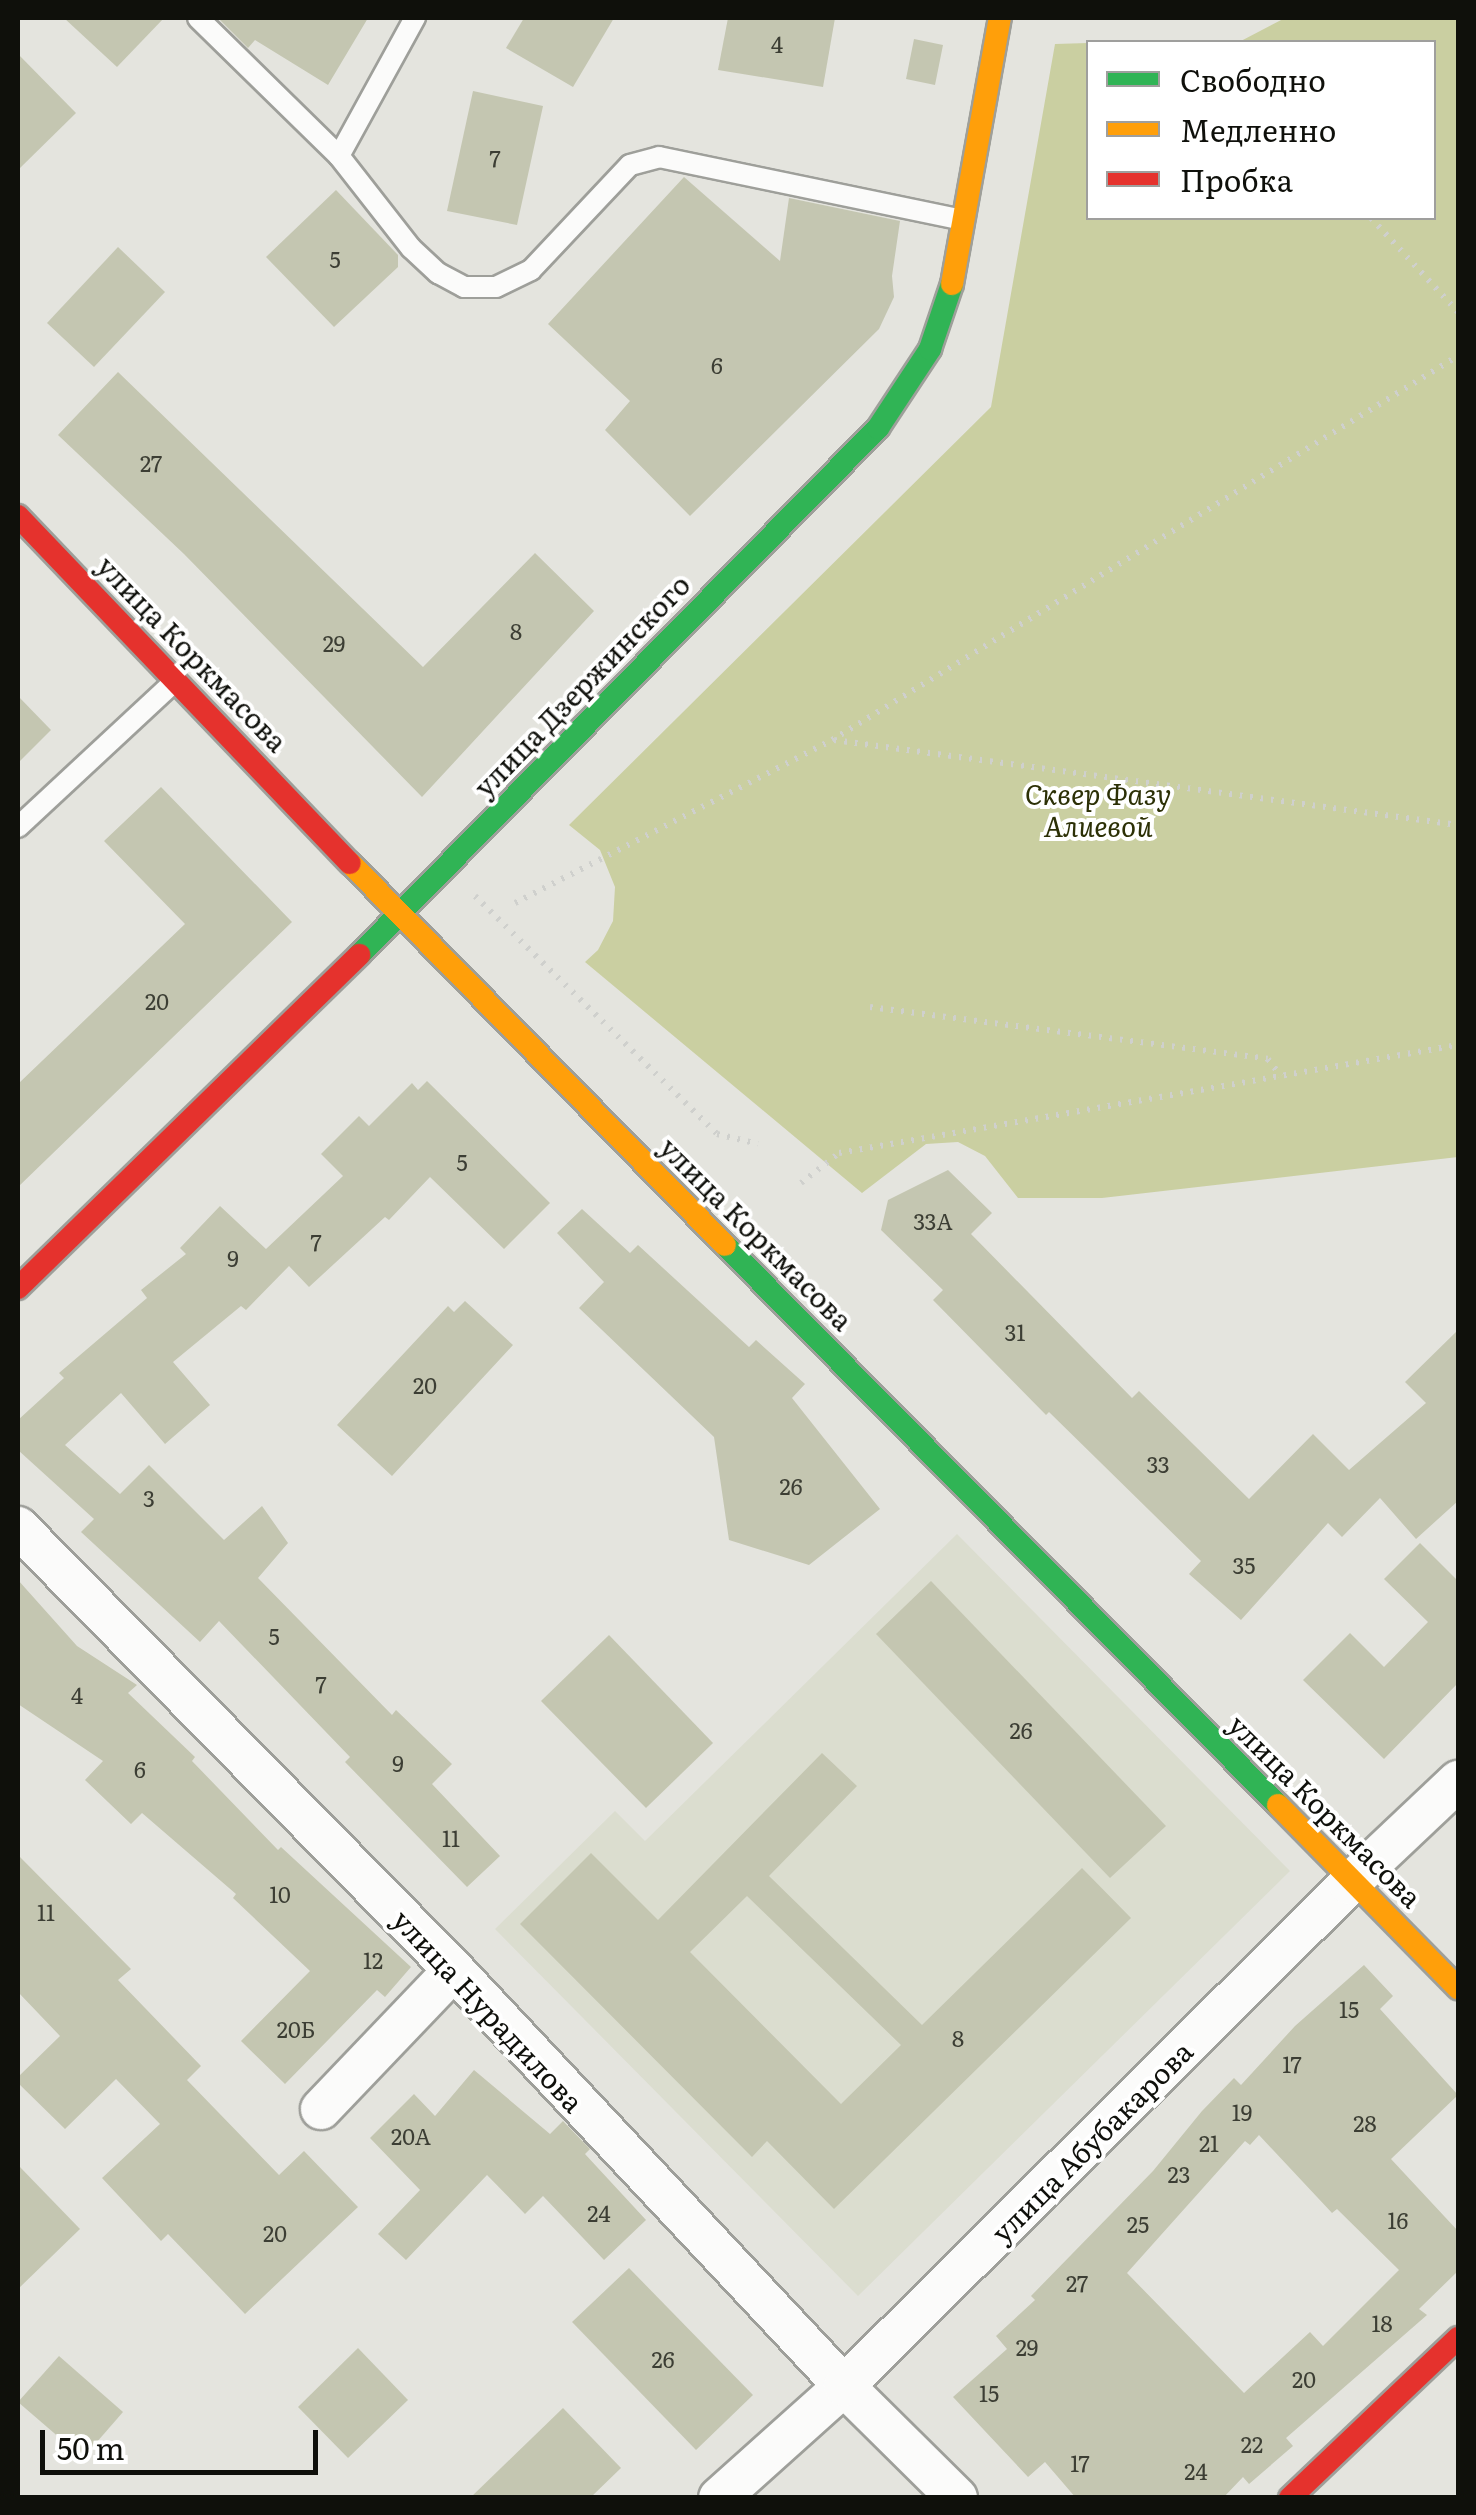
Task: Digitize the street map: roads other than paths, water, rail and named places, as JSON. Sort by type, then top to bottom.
[{"type":"main road","name":"улица Дзержинского","points":[[18,1288],[400,914],[631,674],[878,428],[930,349],[957,268],[1000,18]]},
{"type":"main road","name":"улица Коркмасова","points":[[18,516],[180,680],[400,914],[1458,1988]]},
{"type":"main road","points":[[1290,2498],[1458,2338]]},
{"type":"street","name":"улица Нурадилова","points":[[18,1527],[454,1970],[844,2386],[957,2498]]},
{"type":"street","name":"улица Абубакарова","points":[[719,2498],[844,2386],[1458,1781]]},
{"type":"street","points":[[321,2109],[454,1970]]},
{"type":"lane","points":[[198,18],[339,156],[411,248],[438,274],[464,287],[496,287],[532,270],[630,165],[659,157],[966,220]]},
{"type":"lane","points":[[339,156],[416,18]]},
{"type":"lane","points":[[18,826],[180,680]]},
{"type":"park label","name":"Сквер Фазу Алиевой","points":[[1098,809]]}]
